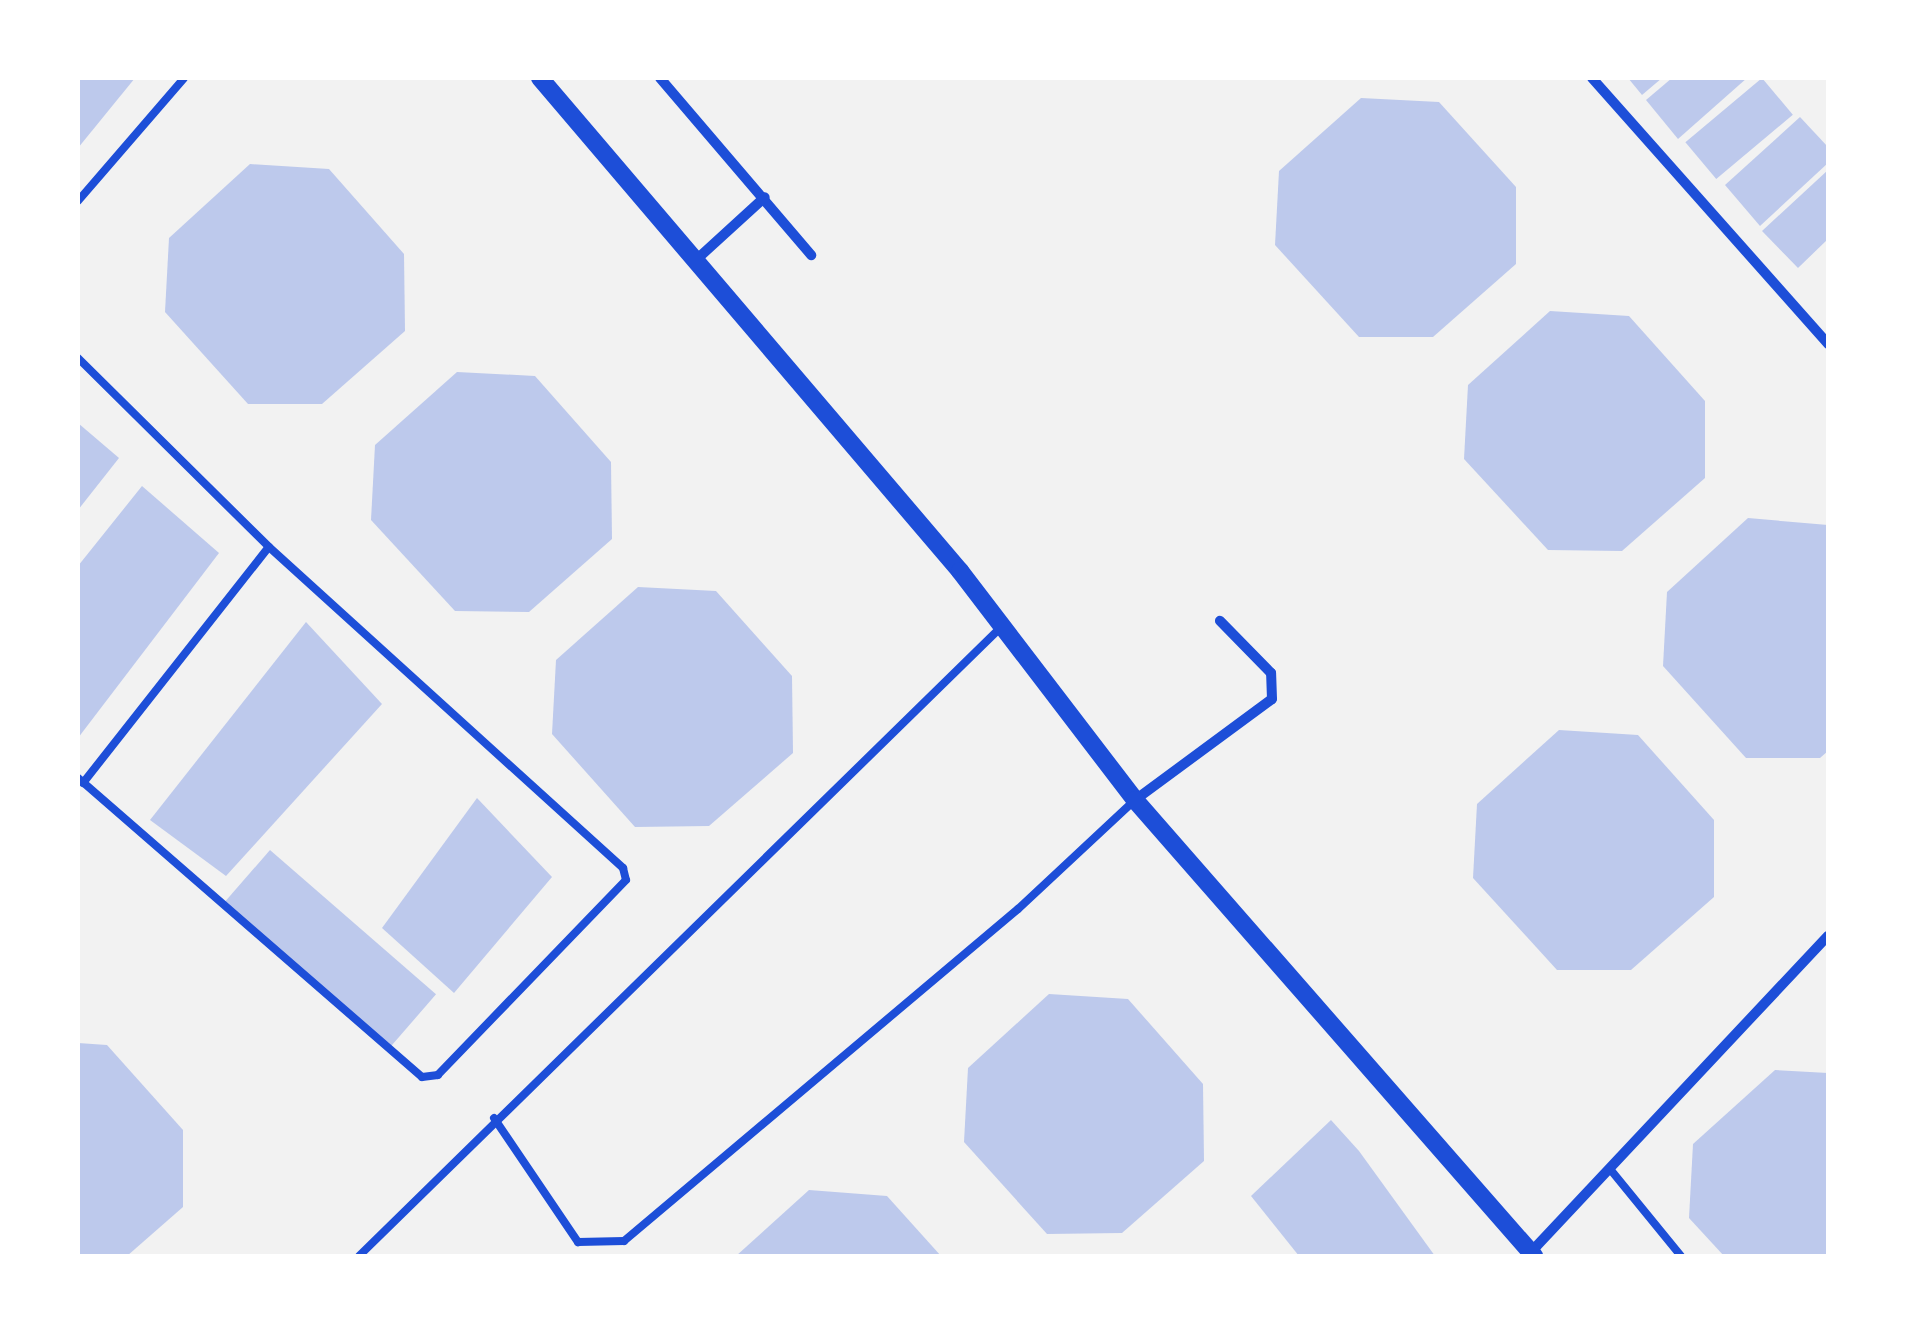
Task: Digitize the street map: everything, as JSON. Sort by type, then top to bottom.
[{"type":"street","points":[[540,78],[1003,624],[1135,800],[1533,1254],[1828,936]]},
{"type":"street","points":[[660,78],[812,255]]},
{"type":"street","points":[[1592,78],[1828,344]]},
{"type":"street","points":[[696,260],[765,197]]},
{"type":"street","points":[[1135,800],[1272,698],[1271,674],[1220,621]]},
{"type":"lane","points":[[78,201],[184,78]]},
{"type":"lane","points":[[78,358],[269,548],[623,868],[626,880],[438,1074],[422,1077],[80,781],[269,548]]},
{"type":"lane","points":[[359,1256],[494,1118],[1003,624]]},
{"type":"lane","points":[[494,1118],[578,1242],[624,1241],[1018,909],[1135,800]]},
{"type":"lane","points":[[1610,1169],[1681,1256]]},
{"type":"building","points":[[78,78],[135,78],[78,148]]},
{"type":"building","points":[[1628,78],[1662,78],[1642,95]]},
{"type":"building","points":[[1672,78],[1747,78],[1678,139],[1646,100]]},
{"type":"building","points":[[1762,78],[1793,115],[1716,179],[1685,142]]},
{"type":"building","points":[[1361,98],[1439,102],[1516,187],[1516,264],[1433,337],[1359,337],[1275,245],[1279,171]]},
{"type":"building","points":[[1800,117],[1828,147],[1828,163],[1760,226],[1725,185]]},
{"type":"building","points":[[250,164],[329,169],[404,254],[405,331],[322,404],[248,404],[165,312],[169,238]]},
{"type":"building","points":[[1828,170],[1828,239],[1798,268],[1762,231]]},
{"type":"building","points":[[1550,311],[1629,316],[1705,401],[1705,478],[1622,551],[1548,550],[1464,459],[1468,385]]},
{"type":"building","points":[[457,372],[535,376],[611,462],[612,539],[529,612],[455,611],[371,520],[375,445]]},
{"type":"building","points":[[78,423],[119,458],[78,510]]},
{"type":"building","points":[[142,486],[219,553],[78,738],[78,566]]},
{"type":"building","points":[[1748,518],[1828,525],[1828,751],[1820,758],[1746,758],[1663,666],[1667,592]]},
{"type":"building","points":[[638,587],[716,591],[792,676],[793,753],[709,826],[635,827],[552,734],[556,660]]},
{"type":"building","points":[[306,622],[382,704],[226,876],[150,820]]},
{"type":"building","points":[[1559,730],[1638,735],[1714,820],[1714,897],[1631,970],[1557,970],[1473,878],[1477,804]]},
{"type":"building","points":[[477,798],[552,877],[454,993],[382,928]]},
{"type":"building","points":[[270,850],[436,994],[389,1049],[223,904]]},
{"type":"building","points":[[1049,994],[1128,999],[1203,1084],[1204,1161],[1122,1233],[1047,1234],[964,1142],[968,1068]]},
{"type":"building","points":[[78,1043],[107,1045],[183,1130],[183,1207],[127,1256],[78,1256]]},
{"type":"building","points":[[1775,1070],[1828,1073],[1828,1256],[1724,1256],[1689,1218],[1693,1144]]},
{"type":"building","points":[[1331,1120],[1359,1151],[1435,1256],[1299,1256],[1251,1196]]},
{"type":"building","points":[[809,1190],[887,1196],[941,1256],[736,1256]]}]
